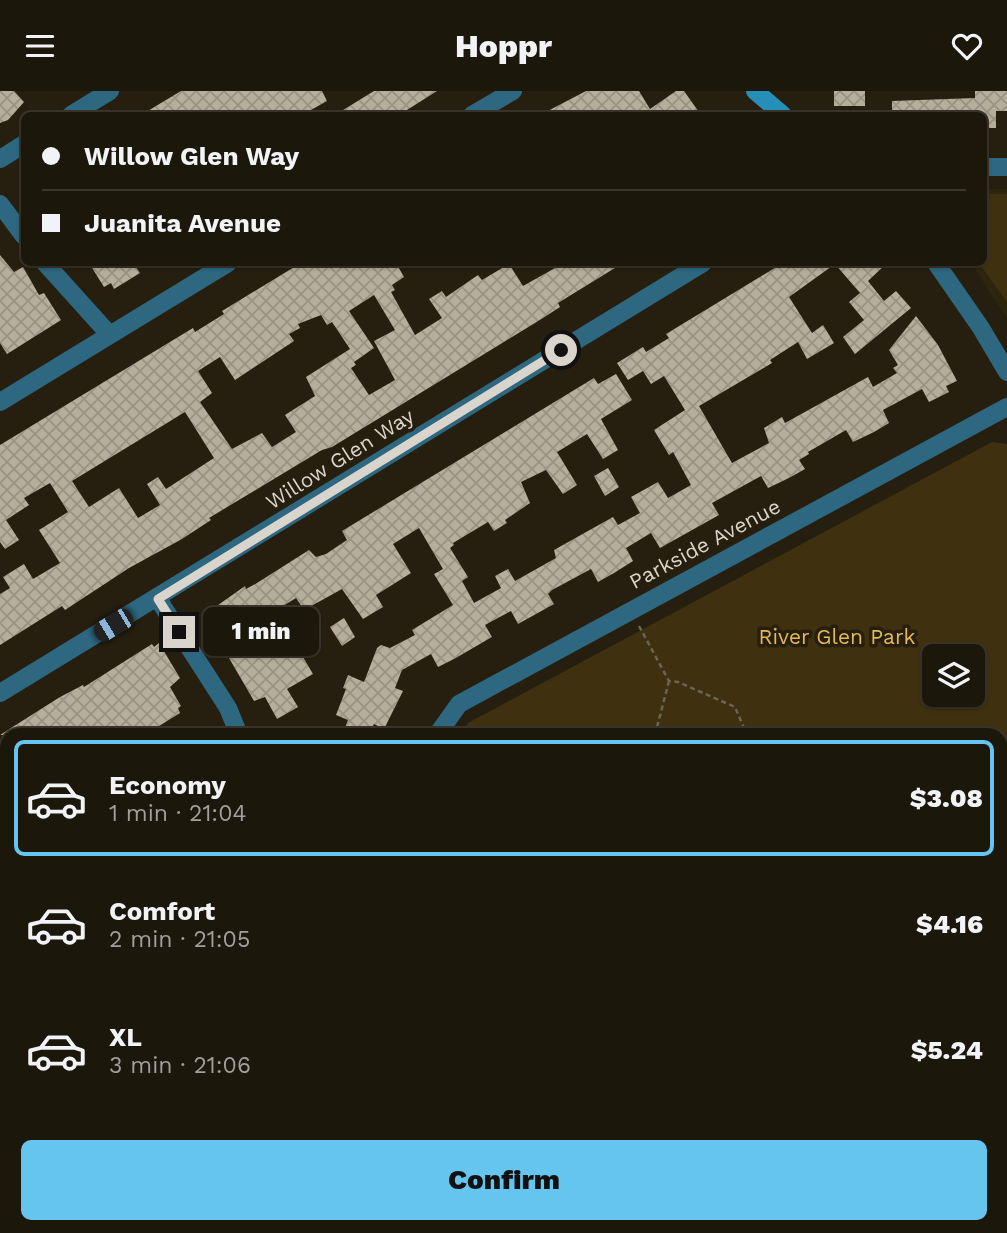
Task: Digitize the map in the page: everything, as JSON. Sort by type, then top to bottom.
[{"type":"main road","points":[[755,91],[780,112]]},
{"type":"street","points":[[76,112],[110,91]]},
{"type":"street","points":[[477,112],[513,91]]},
{"type":"street","points":[[0,159],[21,146]]},
{"type":"street","points":[[987,167],[1007,167]]},
{"type":"street","points":[[0,205],[21,232]]},
{"type":"street","points":[[48,266],[109,334]]},
{"type":"street","points":[[0,402],[223,266]]},
{"type":"street","name":"Willow Glen Way","points":[[0,693],[158,599],[698,266]]},
{"type":"street","points":[[938,266],[981,328],[1007,372]]},
{"type":"street","name":"Parkside Avenue","points":[[441,728],[446,718],[459,704],[1007,408]]},
{"type":"street","points":[[158,599],[228,708],[236,728]]},
{"type":"path","points":[[631,609],[669,681],[656,728]]},
{"type":"path","points":[[669,681],[704,692],[735,707],[744,728]]},
{"type":"shaded area","points":[[987,189],[1007,189],[1007,318],[973,266],[987,266]]},
{"type":"green space","points":[[987,194],[1007,194],[1007,302],[981,266],[987,266]]},
{"type":"green space","name":"River Glen Park","points":[[992,442],[1007,444],[1007,728],[465,728],[468,723]]},
{"type":"building","points":[[0,91],[14,91],[24,102],[8,120],[0,123]]},
{"type":"building","points":[[181,91],[322,91],[327,101],[307,112],[146,112]]},
{"type":"building","points":[[374,91],[437,91],[404,112],[340,112]]},
{"type":"building","points":[[586,91],[639,91],[650,109],[676,91],[684,91],[699,112],[546,112]]},
{"type":"building","points":[[834,91],[865,91],[865,106],[834,106]]},
{"type":"building","points":[[975,91],[1007,91],[1007,111],[996,111],[996,128],[987,128],[987,112],[892,112],[892,101],[975,98]]},
{"type":"building","points":[[0,255],[14,272],[23,267],[39,295],[44,293],[61,320],[7,354],[0,343]]},
{"type":"building","points":[[91,266],[135,266],[140,273],[114,289],[111,283],[104,287]]},
{"type":"building","points":[[296,266],[398,266],[404,277],[392,285],[395,290],[391,292],[415,335],[442,318],[429,299],[442,291],[446,297],[478,275],[482,280],[510,266],[523,286],[559,266],[618,266],[558,303],[560,307],[543,318],[332,447],[322,450],[209,518],[211,520],[182,539],[129,568],[65,610],[62,606],[0,645],[0,594],[10,588],[3,577],[24,564],[33,579],[60,563],[39,530],[68,512],[50,483],[24,498],[29,505],[6,520],[19,540],[5,549],[0,542],[0,445],[193,328],[195,332],[224,314],[222,311]],"holes":[[[374,295],[395,330],[374,341],[395,380],[369,395],[351,368],[356,365],[354,362],[374,348],[349,311]],[[321,315],[327,325],[332,322],[350,349],[306,377],[315,396],[285,415],[296,432],[272,447],[262,433],[232,449],[200,402],[212,393],[198,371],[220,357],[235,380],[294,341],[289,334],[300,328],[298,324]],[[185,412],[214,458],[166,489],[158,477],[147,484],[160,505],[138,518],[119,488],[89,507],[72,481]]]},
{"type":"building","points":[[778,266],[832,266],[789,297],[812,333],[823,325],[834,343],[807,359],[798,342],[770,360],[772,363],[699,406],[732,463],[769,443],[764,428],[782,417],[785,423],[868,377],[873,387],[897,373],[893,368],[898,365],[889,350],[916,316],[938,345],[957,381],[946,386],[949,392],[929,402],[922,389],[883,410],[889,423],[853,442],[846,430],[808,452],[809,454],[799,460],[805,469],[789,478],[768,488],[761,476],[712,503],[719,515],[660,548],[651,533],[626,548],[633,561],[598,582],[591,569],[552,590],[548,594],[554,604],[518,624],[511,611],[485,625],[492,637],[454,659],[438,667],[431,654],[402,670],[395,688],[403,691],[384,728],[374,724],[372,728],[345,728],[348,720],[336,715],[346,689],[343,688],[348,675],[364,682],[377,648],[381,645],[390,648],[415,635],[412,630],[453,605],[434,574],[443,569],[419,528],[393,544],[411,573],[376,595],[383,607],[363,619],[342,589],[304,610],[296,598],[275,611],[290,635],[305,626],[313,640],[307,643],[312,651],[303,657],[313,674],[287,689],[298,707],[277,719],[265,697],[254,701],[204,615],[245,586],[246,589],[257,583],[309,550],[316,557],[326,554],[347,540],[342,531],[594,378],[598,384],[616,374],[632,400],[601,419],[618,450],[603,459],[587,434],[557,452],[577,485],[563,494],[546,470],[521,482],[530,503],[505,520],[507,523],[494,531],[488,522],[453,543],[450,548],[468,577],[462,581],[474,603],[501,588],[495,576],[508,569],[515,581],[556,558],[554,550],[613,517],[618,525],[640,513],[631,497],[658,482],[668,498],[691,485],[673,452],[669,455],[654,430],[685,410],[664,376],[651,384],[643,371],[628,380],[617,363],[643,347],[646,352],[669,338],[666,334]]},
{"type":"building","points":[[837,266],[884,266],[868,281],[884,301],[896,291],[911,308],[855,354],[843,337],[864,320],[849,302],[860,293]]},
{"type":"building","points":[[608,468],[619,487],[605,496],[594,476]]},
{"type":"building","points":[[344,618],[355,637],[342,646],[330,627]]},
{"type":"building","points":[[159,643],[180,678],[170,687],[181,706],[178,708],[180,713],[156,728],[11,728],[60,697],[83,685],[84,687],[152,644],[154,647]]},
{"type":"route","points":[[179,632],[158,599],[561,350]]}]
